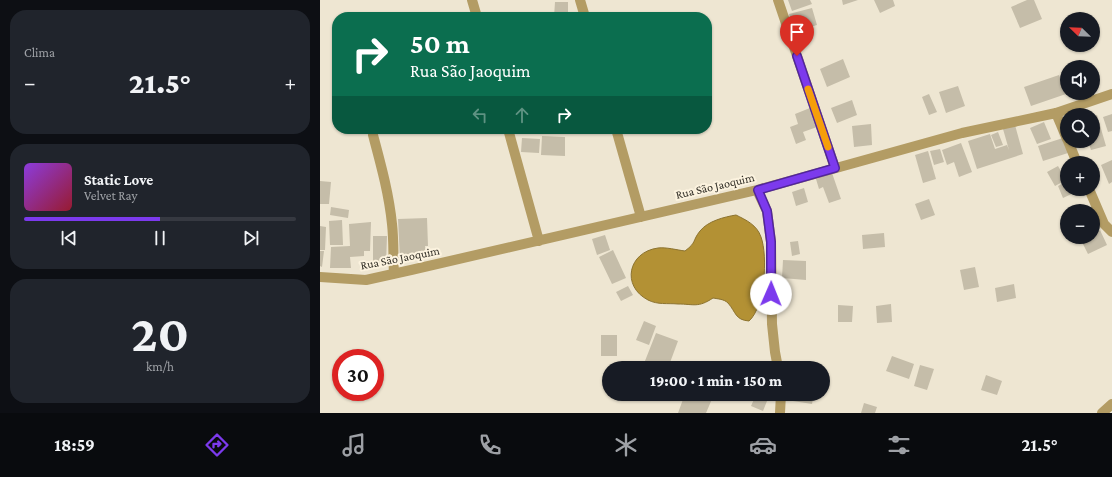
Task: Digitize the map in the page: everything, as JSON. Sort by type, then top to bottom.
[{"type":"street","points":[[472,0],[475,12]]},
{"type":"street","points":[[580,0],[584,12]]},
{"type":"street","points":[[778,0],[835,168]]},
{"type":"street","name":"Rua São Jaoquim","points":[[320,277],[366,280],[539,241],[758,190],[962,133],[1056,113],[1112,94]]},
{"type":"street","points":[[1056,113],[1060,122]]},
{"type":"street","points":[[509,134],[539,241]]},
{"type":"street","points":[[617,134],[641,217]]},
{"type":"street","points":[[373,136],[386,185],[390,210],[394,274]]},
{"type":"street","points":[[758,190],[767,211],[771,242],[772,324],[777,361]]},
{"type":"street","points":[[1092,196],[1104,224],[1112,232]]},
{"type":"street","points":[[780,413],[781,401]]},
{"type":"street","points":[[1102,413],[1112,404]]},
{"type":"shaded area","points":[[736,215],[751,223],[757,229],[763,245],[764,281],[762,293],[759,305],[749,321],[738,317],[728,303],[721,299],[713,298],[696,305],[663,304],[652,302],[639,294],[634,287],[631,278],[632,270],[640,256],[648,251],[658,248],[685,251],[693,243],[700,231],[707,225],[721,218]]},
{"type":"building","points":[[788,0],[810,0],[812,4],[792,11]]},
{"type":"building","points":[[842,0],[858,0],[843,5]]},
{"type":"building","points":[[874,0],[893,0],[895,6],[880,13]]},
{"type":"building","points":[[1027,0],[1034,0],[1042,19],[1020,28],[1011,7]]},
{"type":"building","points":[[555,2],[568,2],[568,12],[554,12]]},
{"type":"building","points":[[812,8],[817,25],[794,32],[789,14]]},
{"type":"building","points":[[843,59],[850,77],[827,87],[820,69]]},
{"type":"building","points":[[1059,75],[1060,78],[1060,96],[1031,106],[1024,87]]},
{"type":"building","points":[[958,86],[965,106],[946,113],[939,92]]},
{"type":"building","points":[[929,94],[937,112],[929,115],[922,97]]},
{"type":"building","points":[[852,100],[857,115],[837,123],[831,108]]},
{"type":"building","points":[[810,108],[817,127],[803,132],[806,140],[796,144],[790,127],[798,124],[795,114]]},
{"type":"building","points":[[1112,114],[1112,131],[1108,132],[1103,117]]},
{"type":"building","points":[[1044,122],[1051,139],[1037,144],[1030,128]]},
{"type":"building","points":[[871,124],[872,145],[854,147],[852,126]]},
{"type":"building","points":[[1015,125],[1023,154],[977,169],[968,141],[990,134],[995,149],[1007,145],[1009,150],[1003,129]]},
{"type":"building","points":[[1100,125],[1106,146],[1100,148]]},
{"type":"building","points":[[998,132],[1003,145],[996,147],[991,135]]},
{"type":"building","points":[[542,136],[565,137],[565,156],[541,155]]},
{"type":"building","points":[[522,138],[540,139],[539,153],[521,152]]},
{"type":"building","points":[[1060,139],[1060,148],[1066,148],[1068,153],[1043,161],[1038,146]]},
{"type":"building","points":[[961,143],[972,172],[959,177],[954,162],[947,165],[942,150]]},
{"type":"building","points":[[940,149],[944,162],[934,165],[930,151]]},
{"type":"building","points":[[928,151],[936,179],[923,183],[915,155]]},
{"type":"building","points":[[1112,160],[1112,182],[1109,184],[1101,165]]},
{"type":"building","points":[[1058,166],[1060,170],[1060,183],[1055,186],[1047,172]]},
{"type":"building","points":[[832,173],[841,199],[829,203],[823,187],[819,189],[816,179]]},
{"type":"building","points":[[320,181],[331,182],[329,204],[320,204]]},
{"type":"building","points":[[804,188],[808,202],[796,206],[792,192]]},
{"type":"building","points":[[929,199],[935,215],[921,220],[915,204]]},
{"type":"building","points":[[331,207],[349,210],[348,218],[330,215]]},
{"type":"building","points":[[427,218],[428,246],[425,246],[426,257],[400,259],[398,219]]},
{"type":"building","points":[[342,220],[343,245],[330,245],[329,221]]},
{"type":"building","points":[[371,222],[370,251],[364,251],[364,256],[350,257],[351,268],[330,268],[331,247],[350,246],[349,224]]},
{"type":"building","points":[[320,226],[326,227],[325,250],[320,250]]},
{"type":"building","points":[[1100,230],[1107,245],[1088,254],[1083,244],[1100,244]]},
{"type":"building","points":[[884,233],[885,247],[863,249],[862,235]]},
{"type":"building","points":[[605,235],[610,250],[597,255],[592,239]]},
{"type":"building","points":[[373,236],[387,236],[386,264],[373,264]]},
{"type":"building","points":[[798,241],[800,254],[792,256],[790,242]]},
{"type":"building","points":[[613,250],[626,278],[612,284],[599,257]]},
{"type":"building","points":[[320,251],[324,251],[322,267],[320,266]]},
{"type":"building","points":[[783,260],[806,261],[806,280],[782,278]]},
{"type":"building","points":[[975,267],[979,287],[964,290],[960,270]]},
{"type":"building","points":[[1014,284],[1016,298],[997,302],[995,288]]},
{"type":"building","points":[[628,286],[633,295],[621,301],[616,292]]},
{"type":"building","points":[[891,304],[892,322],[877,323],[876,306]]},
{"type":"building","points":[[838,305],[853,306],[852,322],[838,322]]},
{"type":"building","points":[[644,321],[656,326],[649,345],[636,340]]},
{"type":"building","points":[[656,333],[678,341],[671,361],[645,361]]},
{"type":"building","points":[[601,335],[617,335],[617,356],[601,356]]},
{"type":"building","points":[[892,356],[914,364],[909,379],[886,371]]},
{"type":"building","points":[[920,365],[934,369],[927,390],[914,386]]},
{"type":"building","points":[[986,375],[1002,381],[997,395],[981,390]]},
{"type":"building","points":[[682,401],[711,401],[706,413],[678,413]]},
{"type":"building","points":[[753,401],[767,401],[763,411],[751,406]]},
{"type":"building","points":[[793,401],[813,401],[812,404]]},
{"type":"building","points":[[864,403],[877,407],[875,413],[861,413]]},
{"type":"slow traffic","points":[[808,89],[828,147]]},
{"type":"route","points":[[771,294],[771,242],[767,211],[758,190],[835,168],[797,56]]}]
